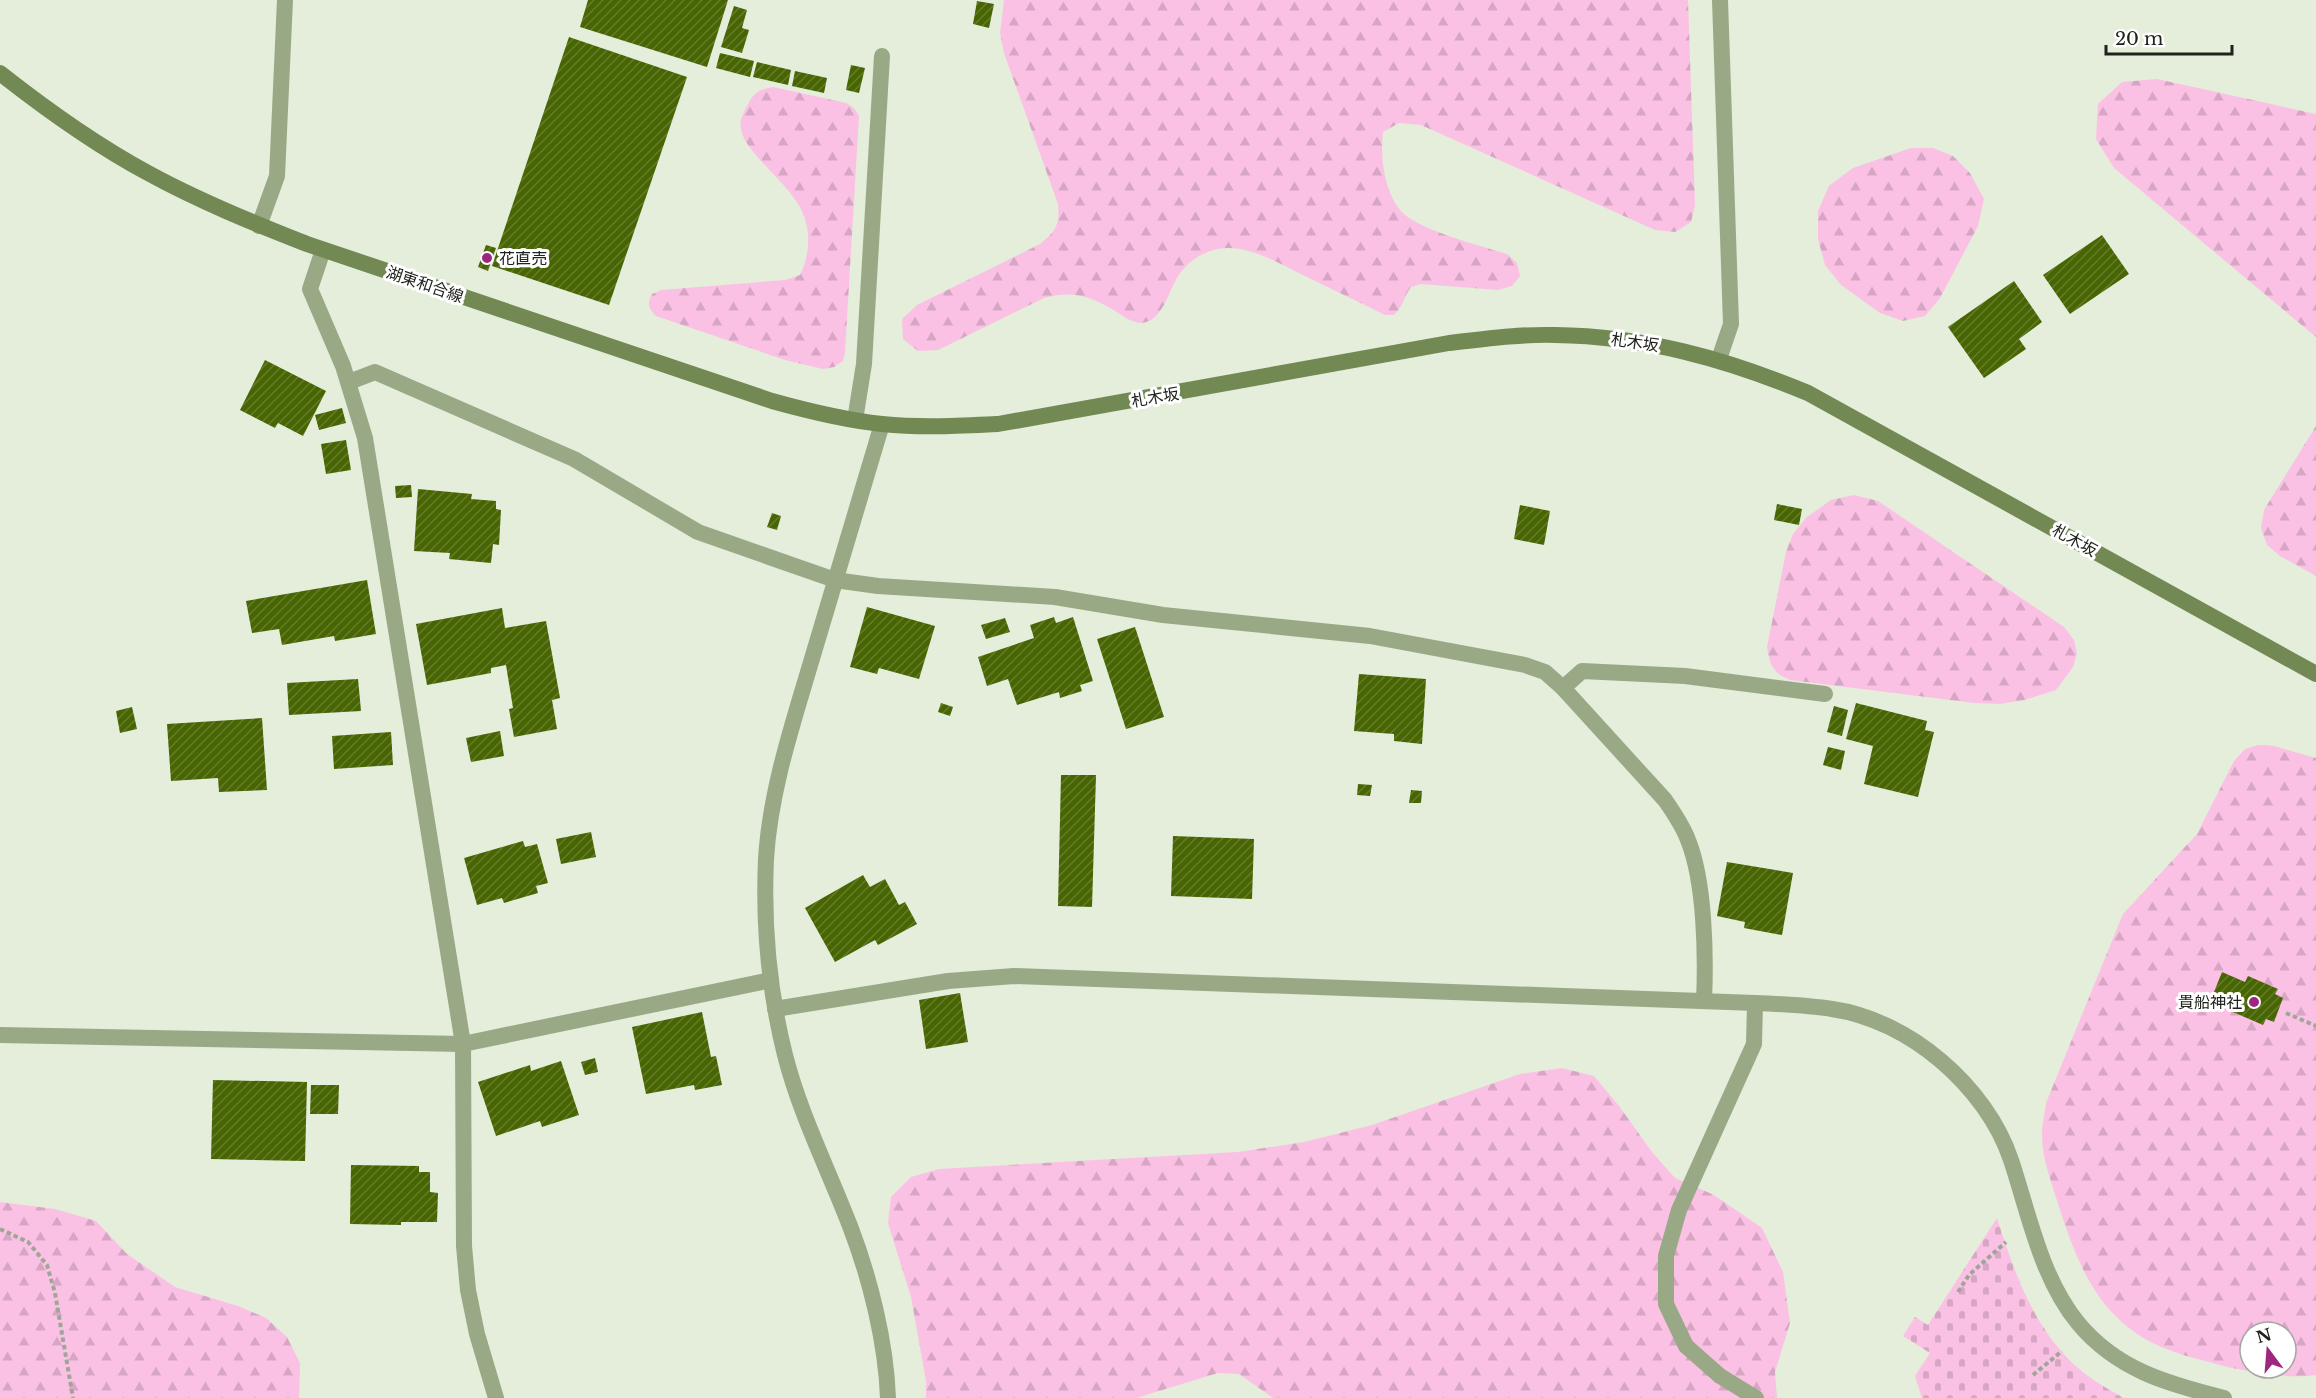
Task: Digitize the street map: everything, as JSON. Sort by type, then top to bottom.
[{"type":"main road","name":"湖東和合線","points":[[0,73],[107,149],[199,199],[259,226],[323,250],[772,401],[828,415],[882,424]]},
{"type":"main road","name":"札木坂","points":[[882,424],[941,427],[998,424],[1449,343],[1501,337],[1554,334],[1658,344],[1760,372],[1808,393],[2316,674]]},
{"type":"street","points":[[259,226],[277,176],[285,0]]},
{"type":"street","points":[[1719,359],[1731,324],[1720,0]]},
{"type":"street","points":[[855,420],[864,364],[882,56]]},
{"type":"street","points":[[323,250],[310,289],[349,382],[365,438],[463,1044],[464,1246],[468,1290],[477,1334],[496,1398]]},
{"type":"street","points":[[349,382],[375,372],[574,459],[698,532],[835,580],[878,586],[1055,597],[1163,615],[1370,636],[1524,665],[1545,672],[1563,688],[1665,801],[1678,819],[1688,840],[1699,885],[1705,974],[1704,1001]]},
{"type":"street","points":[[882,424],[835,580],[776,791],[766,869],[765,925],[775,1009],[785,1056],[803,1109],[850,1228],[874,1305],[888,1398]]},
{"type":"street","points":[[1563,688],[1582,671],[1685,676],[1825,694]]},
{"type":"street","points":[[775,1009],[948,981],[1014,976],[1755,1003],[1834,1009],[1880,1022],[1922,1046],[1959,1076],[1988,1114],[2010,1157],[2040,1249],[2056,1289],[2079,1324],[2110,1353],[2146,1375],[2224,1398]]},
{"type":"street","points":[[0,1035],[463,1044],[771,980]]},
{"type":"street","points":[[1755,1003],[1754,1044],[1679,1210],[1666,1256],[1666,1304],[1686,1346],[1720,1377],[1756,1398]]},
{"type":"path","points":[[2286,1013],[2316,1026]]},
{"type":"path","points":[[1,1230],[28,1242],[47,1265],[55,1293],[73,1398]]},
{"type":"path","points":[[1958,1292],[1969,1275],[2012,1236]]},
{"type":"path","points":[[2033,1375],[2069,1344]]},
{"type":"green space","points":[[1004,0],[1688,0],[1695,205],[1691,222],[1675,232],[1655,230],[1421,125],[1399,123],[1383,132],[1382,142],[1384,173],[1395,203],[1409,218],[1421,225],[1507,254],[1517,263],[1520,276],[1512,286],[1498,290],[1421,284],[1411,287],[1394,315],[1385,315],[1268,258],[1240,249],[1222,248],[1199,256],[1181,272],[1164,305],[1149,321],[1142,323],[1132,321],[1090,298],[1073,295],[1055,296],[1044,298],[938,350],[918,351],[903,339],[902,319],[917,305],[1040,244],[1056,227],[1058,204],[1004,53],[1000,33]]},
{"type":"green space","points":[[2157,79],[2316,114],[2316,337],[2114,168],[2096,139],[2098,104],[2122,82]]},
{"type":"green space","points":[[773,87],[846,103],[854,108],[859,116],[845,352],[843,361],[834,367],[823,369],[785,360],[656,316],[649,305],[652,294],[661,290],[785,280],[800,275],[808,246],[808,231],[804,216],[791,194],[752,150],[741,130],[742,116],[755,94]]},
{"type":"green space","points":[[1911,148],[1933,148],[1953,156],[1970,173],[1984,199],[1978,226],[1940,298],[1925,316],[1903,321],[1880,313],[1841,285],[1825,265],[1818,239],[1818,211],[1829,186],[1853,168]]},
{"type":"green space","points":[[2316,426],[2316,576],[2280,556],[2267,545],[2261,528],[2264,510]]},
{"type":"green space","points":[[1854,495],[1878,501],[2064,627],[2074,640],[2077,653],[2073,667],[2056,690],[2024,700],[2000,704],[1974,703],[1790,680],[1779,674],[1771,664],[1767,647],[1786,552],[1793,534],[1807,517],[1831,500]]},
{"type":"green space","points":[[2258,745],[2274,746],[2316,758],[2316,1375],[2298,1376],[2298,1320],[2238,1320],[2238,1369],[2159,1346],[2121,1322],[2094,1290],[2075,1252],[2048,1173],[2042,1145],[2046,1103],[2123,914],[2197,834],[2234,761],[2245,749]]},
{"type":"green space","points":[[1562,1068],[1594,1076],[1652,1152],[1675,1178],[1714,1195],[1762,1228],[1783,1272],[1790,1323],[1775,1372],[1777,1398],[1273,1398],[1239,1374],[1218,1373],[1136,1398],[926,1398],[926,1381],[911,1297],[888,1223],[891,1197],[911,1177],[939,1169],[1238,1152],[1304,1142],[1372,1125],[1520,1074]]},
{"type":"green space","points":[[0,1202],[55,1209],[96,1221],[127,1254],[175,1287],[238,1306],[266,1318],[287,1337],[300,1363],[299,1398],[0,1398]]},
{"type":"green space","points":[[1997,1218],[2021,1285],[2043,1327],[2073,1364],[2092,1379],[2124,1398],[1922,1398],[1915,1376],[1930,1353],[1903,1336],[1915,1317],[1928,1325]]},
{"type":"building","points":[[588,0],[728,0],[707,67],[580,27]]},
{"type":"building","points":[[977,1],[994,4],[989,28],[973,24]]},
{"type":"building","points":[[734,6],[747,10],[742,28],[749,30],[742,53],[721,47]]},
{"type":"building","points":[[569,37],[687,77],[609,305],[492,266]]},
{"type":"building","points":[[720,53],[754,61],[750,77],[716,68]]},
{"type":"building","points":[[757,62],[791,70],[788,85],[753,77]]},
{"type":"building","points":[[851,65],[865,68],[859,93],[846,90]]},
{"type":"building","points":[[795,71],[827,78],[824,93],[792,86]]},
{"type":"building","points":[[2102,235],[2129,274],[2070,314],[2043,275]]},
{"type":"building","name":"花直売","points":[[486,245],[496,248],[488,271],[478,267]]},
{"type":"building","points":[[2014,281],[2042,322],[2019,339],[2026,349],[1984,378],[1948,327]]},
{"type":"building","points":[[265,360],[326,391],[303,436],[278,423],[275,428],[240,410]]},
{"type":"building","points":[[342,408],[346,423],[319,430],[315,415]]},
{"type":"building","points":[[346,440],[351,470],[326,474],[321,444]]},
{"type":"building","points":[[411,485],[412,497],[396,498],[395,486]]},
{"type":"building","points":[[418,489],[472,494],[471,499],[496,501],[496,509],[501,510],[499,545],[493,544],[491,563],[449,559],[450,553],[414,551]]},
{"type":"building","points":[[1777,504],[1802,509],[1799,525],[1774,520]]},
{"type":"building","points":[[1520,505],[1550,511],[1544,545],[1514,539]]},
{"type":"building","points":[[772,513],[781,516],[777,530],[767,527]]},
{"type":"building","points":[[367,580],[376,634],[335,641],[334,636],[282,645],[279,629],[252,633],[246,601]]},
{"type":"building","points":[[867,607],[935,626],[919,679],[879,668],[877,674],[850,667]]},
{"type":"building","points":[[502,608],[505,628],[546,621],[560,698],[552,700],[557,729],[514,737],[509,709],[513,708],[506,665],[491,668],[491,673],[427,685],[416,624]]},
{"type":"building","points":[[1054,617],[1056,623],[1073,617],[1093,681],[1080,685],[1082,691],[1060,698],[1059,692],[1017,705],[1008,679],[987,686],[978,657],[1034,638],[1030,625]]},
{"type":"building","points":[[1005,618],[1010,632],[986,639],[981,625]]},
{"type":"building","points":[[1135,627],[1164,717],[1126,729],[1097,639]]},
{"type":"building","points":[[1359,674],[1426,679],[1422,744],[1394,741],[1394,734],[1354,731]]},
{"type":"building","points":[[358,679],[361,711],[289,715],[287,683]]},
{"type":"building","points":[[941,703],[953,707],[950,716],[938,712]]},
{"type":"building","points":[[1856,703],[1927,721],[1925,730],[1934,732],[1918,797],[1864,784],[1873,746],[1846,739]]},
{"type":"building","points":[[1834,706],[1848,710],[1842,736],[1827,732]]},
{"type":"building","points":[[132,707],[137,729],[120,733],[116,711]]},
{"type":"building","points":[[262,718],[267,790],[219,792],[218,778],[171,781],[167,724]]},
{"type":"building","points":[[500,731],[504,756],[471,762],[466,738]]},
{"type":"building","points":[[391,732],[393,765],[334,769],[332,736]]},
{"type":"building","points":[[1828,747],[1845,751],[1841,770],[1823,765]]},
{"type":"building","points":[[1061,775],[1096,775],[1092,907],[1058,906]]},
{"type":"building","points":[[1358,784],[1372,785],[1370,796],[1357,795]]},
{"type":"building","points":[[1411,790],[1422,791],[1421,803],[1409,803]]},
{"type":"building","points":[[591,832],[596,857],[561,864],[556,839]]},
{"type":"building","points":[[1173,836],[1254,839],[1252,899],[1171,896]]},
{"type":"building","points":[[523,841],[525,847],[537,844],[548,883],[536,886],[538,893],[504,903],[502,898],[477,905],[464,858]]},
{"type":"building","points":[[1727,862],[1793,873],[1782,935],[1744,928],[1745,922],[1717,916]]},
{"type":"building","points":[[863,875],[870,887],[885,879],[899,905],[905,902],[917,924],[878,945],[875,940],[835,962],[805,908]]},
{"type":"building","name":"貴船神社","points":[[2222,972],[2245,982],[2248,976],[2278,989],[2275,994],[2283,998],[2274,1022],[2266,1019],[2263,1025],[2233,1012],[2236,1006],[2212,997]]},
{"type":"building","points":[[960,993],[968,1042],[926,1049],[919,1000]]},
{"type":"building","points":[[702,1012],[711,1057],[716,1056],[722,1085],[695,1090],[694,1085],[646,1094],[632,1027]]},
{"type":"building","points":[[595,1058],[598,1072],[585,1075],[581,1062]]},
{"type":"building","points":[[561,1061],[579,1115],[542,1127],[540,1121],[496,1136],[478,1082],[530,1065],[531,1071]]},
{"type":"building","points":[[213,1080],[307,1082],[305,1161],[211,1159]]},
{"type":"building","points":[[311,1085],[339,1085],[338,1114],[310,1114]]},
{"type":"building","points":[[351,1165],[419,1166],[419,1172],[430,1172],[430,1192],[438,1193],[437,1222],[401,1222],[401,1225],[350,1224]]},
{"type":"place","name":"花直売","points":[[487,258]]},
{"type":"place","name":"貴船神社","points":[[2254,1002]]}]
